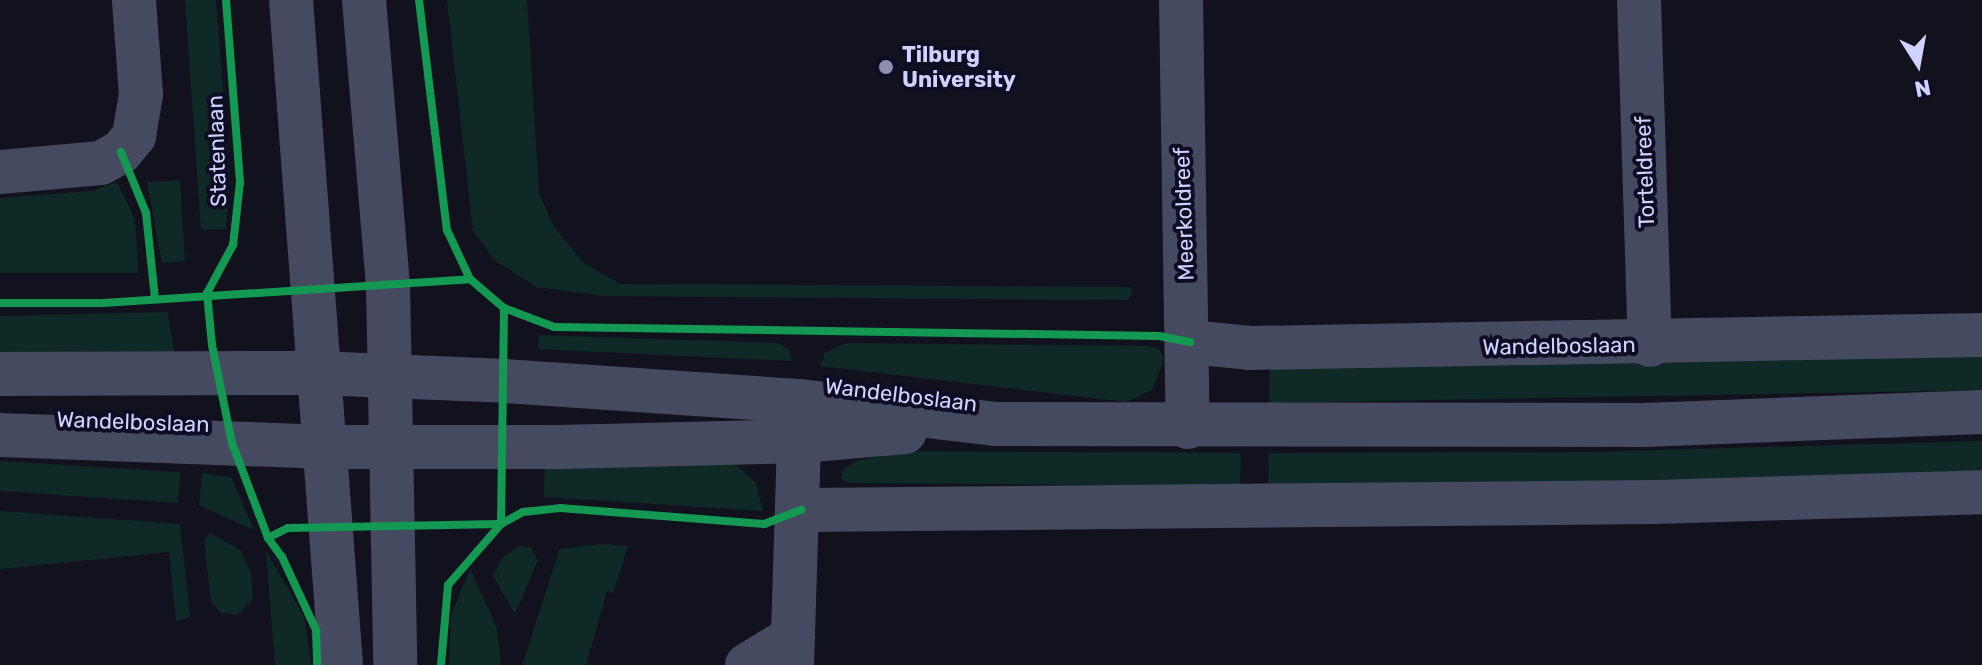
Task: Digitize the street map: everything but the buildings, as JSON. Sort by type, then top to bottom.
[{"type":"street","points":[[0,172],[101,163],[121,152],[134,136],[141,94],[134,0]]},
{"type":"street","points":[[291,0],[341,665]]},
{"type":"street","points":[[364,0],[391,376],[395,665]]},
{"type":"street","name":"Meerkoldreef","points":[[1181,0],[1182,246],[1190,342],[1188,427]]},
{"type":"street","name":"Torteldreef","points":[[1639,0],[1650,345]]},
{"type":"street","name":"Wandelboslaan","points":[[1190,342],[1250,348],[1650,345],[1982,335]]},
{"type":"street","name":"Wandelboslaan","points":[[0,374],[317,373],[391,376],[800,421]]},
{"type":"street","name":"Wandelboslaan","points":[[0,435],[393,447],[800,421],[1188,427],[1644,425],[1982,412]]},
{"type":"street","points":[[747,665],[793,651],[801,510],[800,421]]},
{"type":"street","points":[[801,510],[1654,502],[1982,492]]},
{"type":"green space","points":[[185,0],[216,0],[230,179],[226,229],[201,230]]},
{"type":"green space","points":[[447,0],[527,0],[539,194],[554,227],[584,263],[620,284],[1131,287],[1132,293],[1128,300],[603,296],[536,287],[494,260],[473,230]]},
{"type":"green space","points":[[180,180],[185,261],[162,263],[147,182]]},
{"type":"green space","points":[[117,182],[135,220],[138,273],[0,273],[0,198],[92,191]]},
{"type":"green space","points":[[167,312],[176,359],[0,361],[0,316]]},
{"type":"green space","points":[[539,335],[778,343],[789,350],[792,361],[538,349]]},
{"type":"green space","points":[[846,343],[1150,346],[1160,350],[1164,360],[1152,390],[1126,402],[820,366],[825,353]]},
{"type":"green space","points":[[1982,356],[1982,390],[1269,403],[1270,369]]},
{"type":"green space","points":[[1982,441],[1982,474],[1268,487],[1269,453],[1586,452]]},
{"type":"green space","points":[[911,451],[1241,453],[1240,486],[848,483],[841,478],[842,471],[856,461]]},
{"type":"green space","points":[[729,458],[756,483],[763,511],[544,497],[545,464]]},
{"type":"green space","points":[[0,461],[180,472],[178,503],[0,491]]},
{"type":"green space","points":[[202,473],[231,477],[254,530],[199,505]]},
{"type":"green space","points":[[0,511],[180,524],[190,617],[176,621],[169,552],[0,569]]},
{"type":"green space","points":[[210,533],[240,550],[251,573],[253,599],[237,615],[221,613],[211,601],[204,540]]},
{"type":"green space","points":[[603,544],[628,546],[613,593],[607,591],[586,665],[522,665],[560,549]]},
{"type":"green space","points":[[519,546],[530,547],[538,560],[515,614],[493,576],[502,558]]},
{"type":"green space","points":[[266,551],[304,616],[311,665],[275,665]]},
{"type":"green space","points":[[470,569],[497,628],[501,665],[449,665],[451,615]]},
{"type":"cycle path","name":"Statenlaan","points":[[226,0],[240,182],[233,245],[207,293],[212,345],[232,443],[268,538],[282,557],[316,630],[317,665]]},
{"type":"cycle path","points":[[419,0],[447,230],[470,279]]},
{"type":"cycle path","points":[[121,152],[146,213],[155,298]]},
{"type":"cycle path","points":[[0,303],[103,303],[470,279],[504,308],[554,327],[1159,336],[1190,342]]},
{"type":"cycle path","points":[[441,665],[448,585],[501,524],[504,308]]},
{"type":"cycle path","points":[[268,538],[288,528],[501,524],[523,512],[560,508],[764,524],[801,510]]},
{"type":"place","name":"Tilburg University","points":[[886,67]]}]
